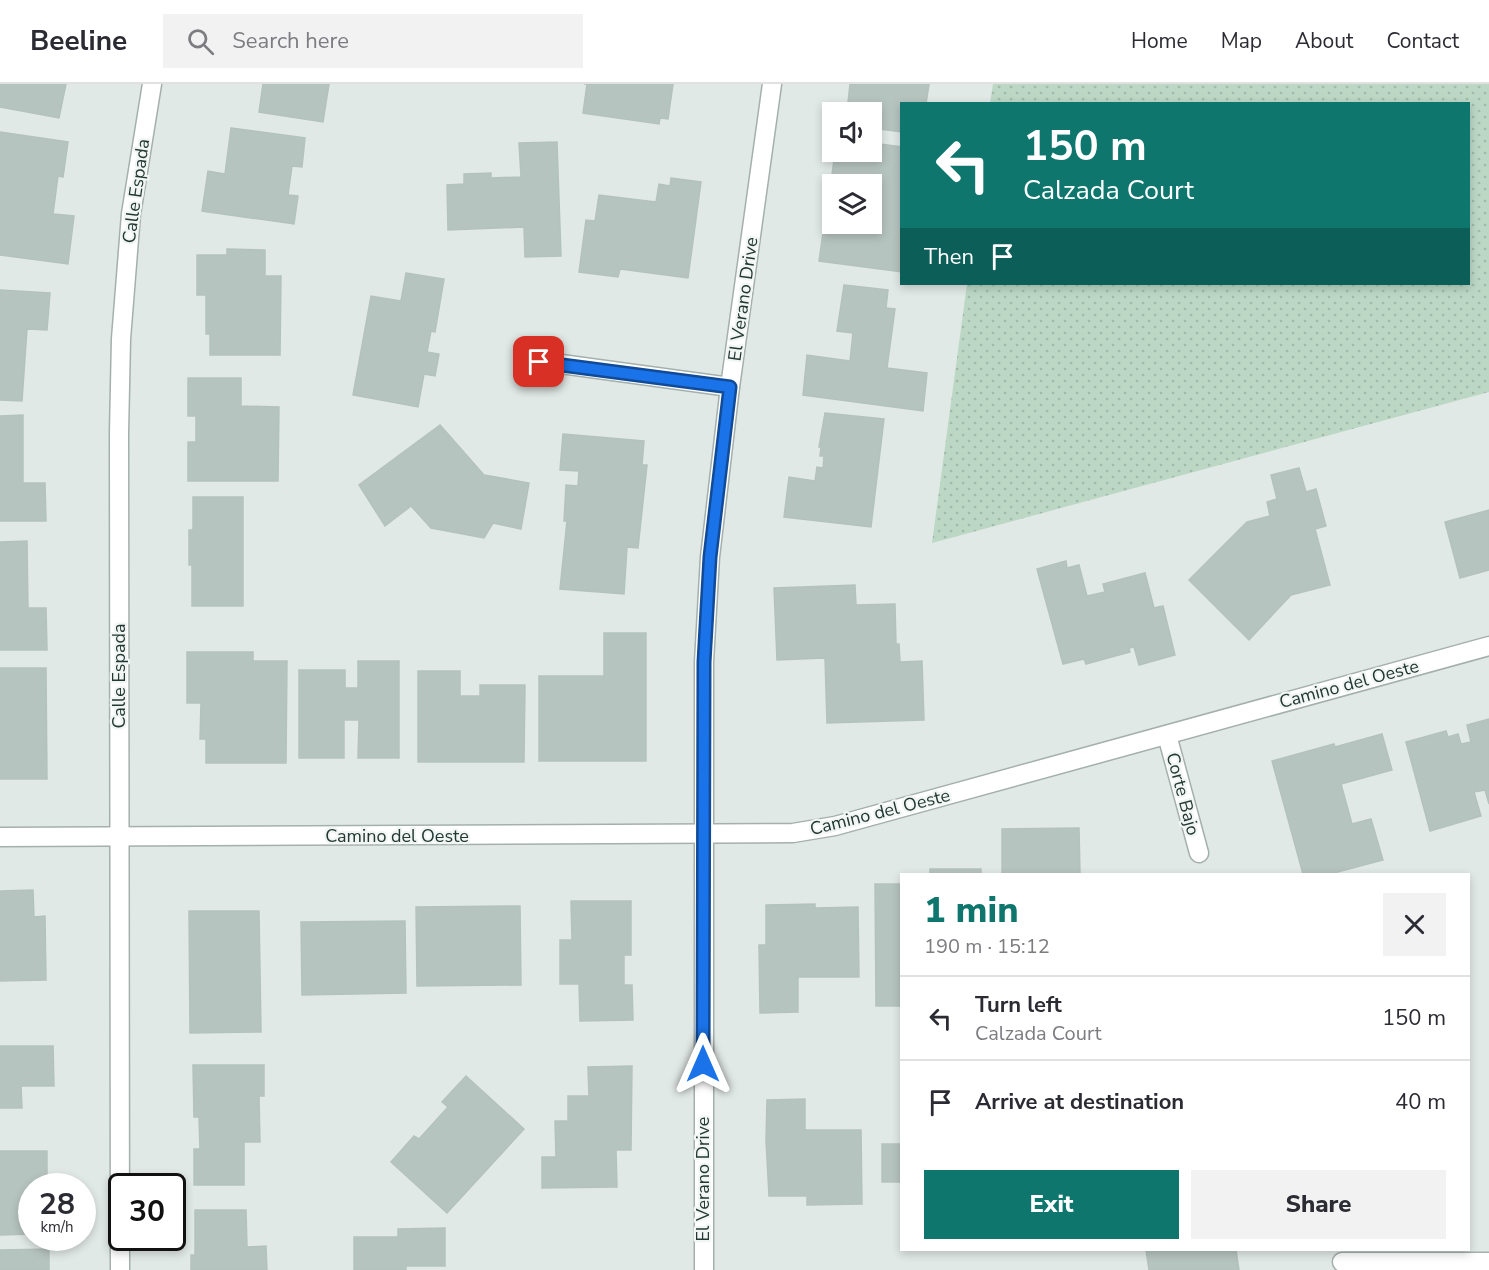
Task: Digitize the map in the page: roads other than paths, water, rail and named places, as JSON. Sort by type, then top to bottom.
[{"type":"street","name":"Calle Espada","points":[[120,1270],[119,433],[121,339],[131,214],[152,84]]},
{"type":"street","name":"El Verano Drive","points":[[704,1270],[704,662],[710,557],[730,387],[772,84]]},
{"type":"street","points":[[539,362],[730,387]]},
{"type":"street","name":"Camino del Oeste","points":[[0,837],[793,834],[835,826],[1489,646]]},
{"type":"street","name":"Corte Bajo","points":[[1167,735],[1199,854]]},
{"type":"street","points":[[1342,1262],[1489,1262]]}]
